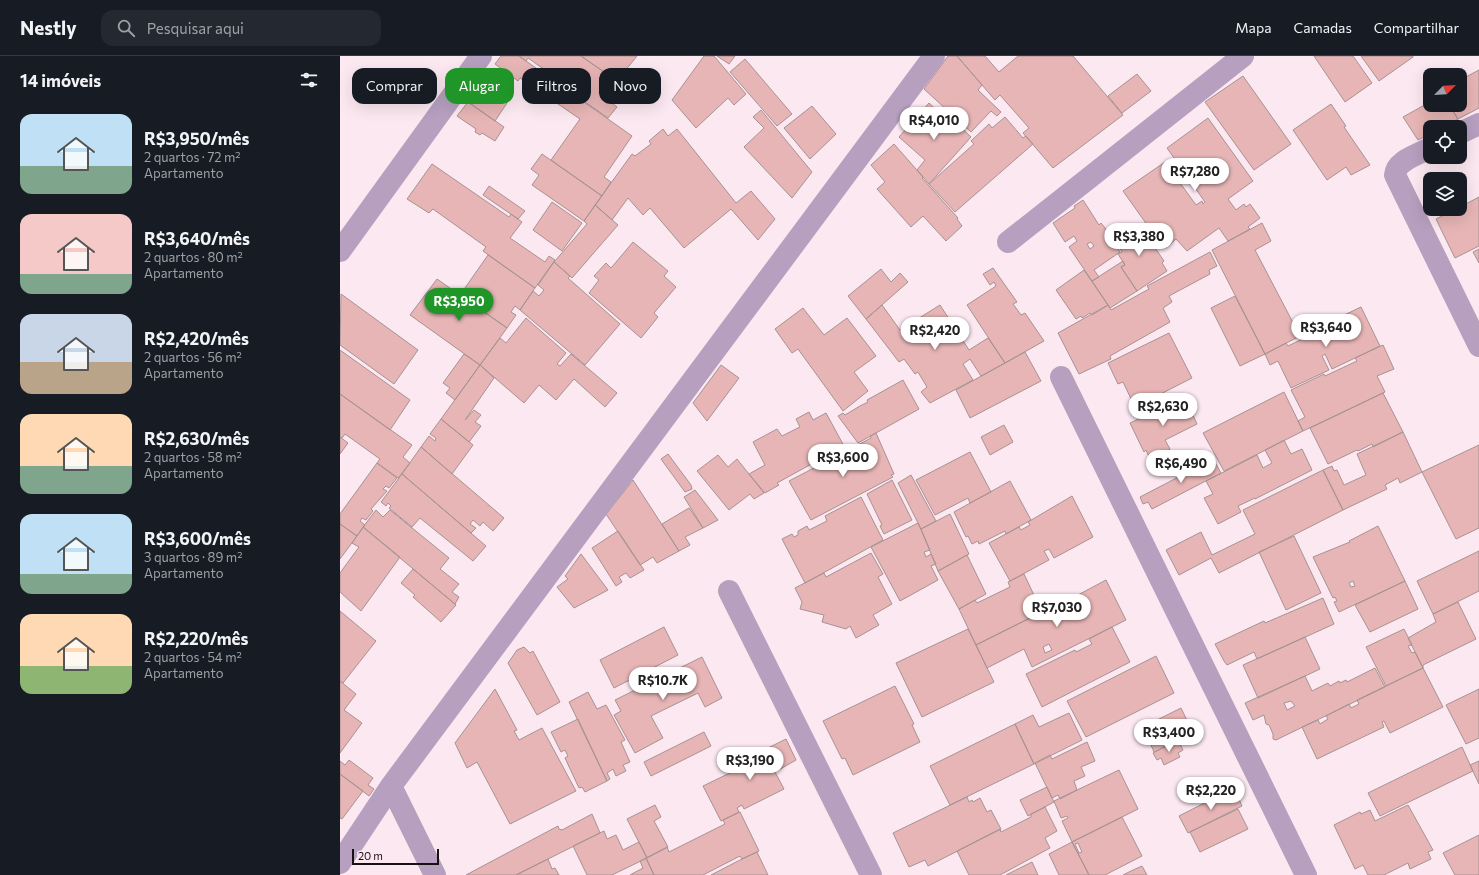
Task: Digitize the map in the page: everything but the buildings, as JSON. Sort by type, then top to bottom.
[{"type":"street","points":[[340,251],[481,56]]},
{"type":"street","points":[[340,863],[391,786],[934,56]]},
{"type":"street","points":[[1008,242],[1243,56]]},
{"type":"street","points":[[1467,130],[1479,124]]},
{"type":"street","points":[[1423,152],[1400,164],[1395,175],[1479,346]]},
{"type":"street","points":[[1061,377],[1306,875]]},
{"type":"street","points":[[729,591],[871,875]]},
{"type":"street","points":[[391,786],[435,875]]}]
